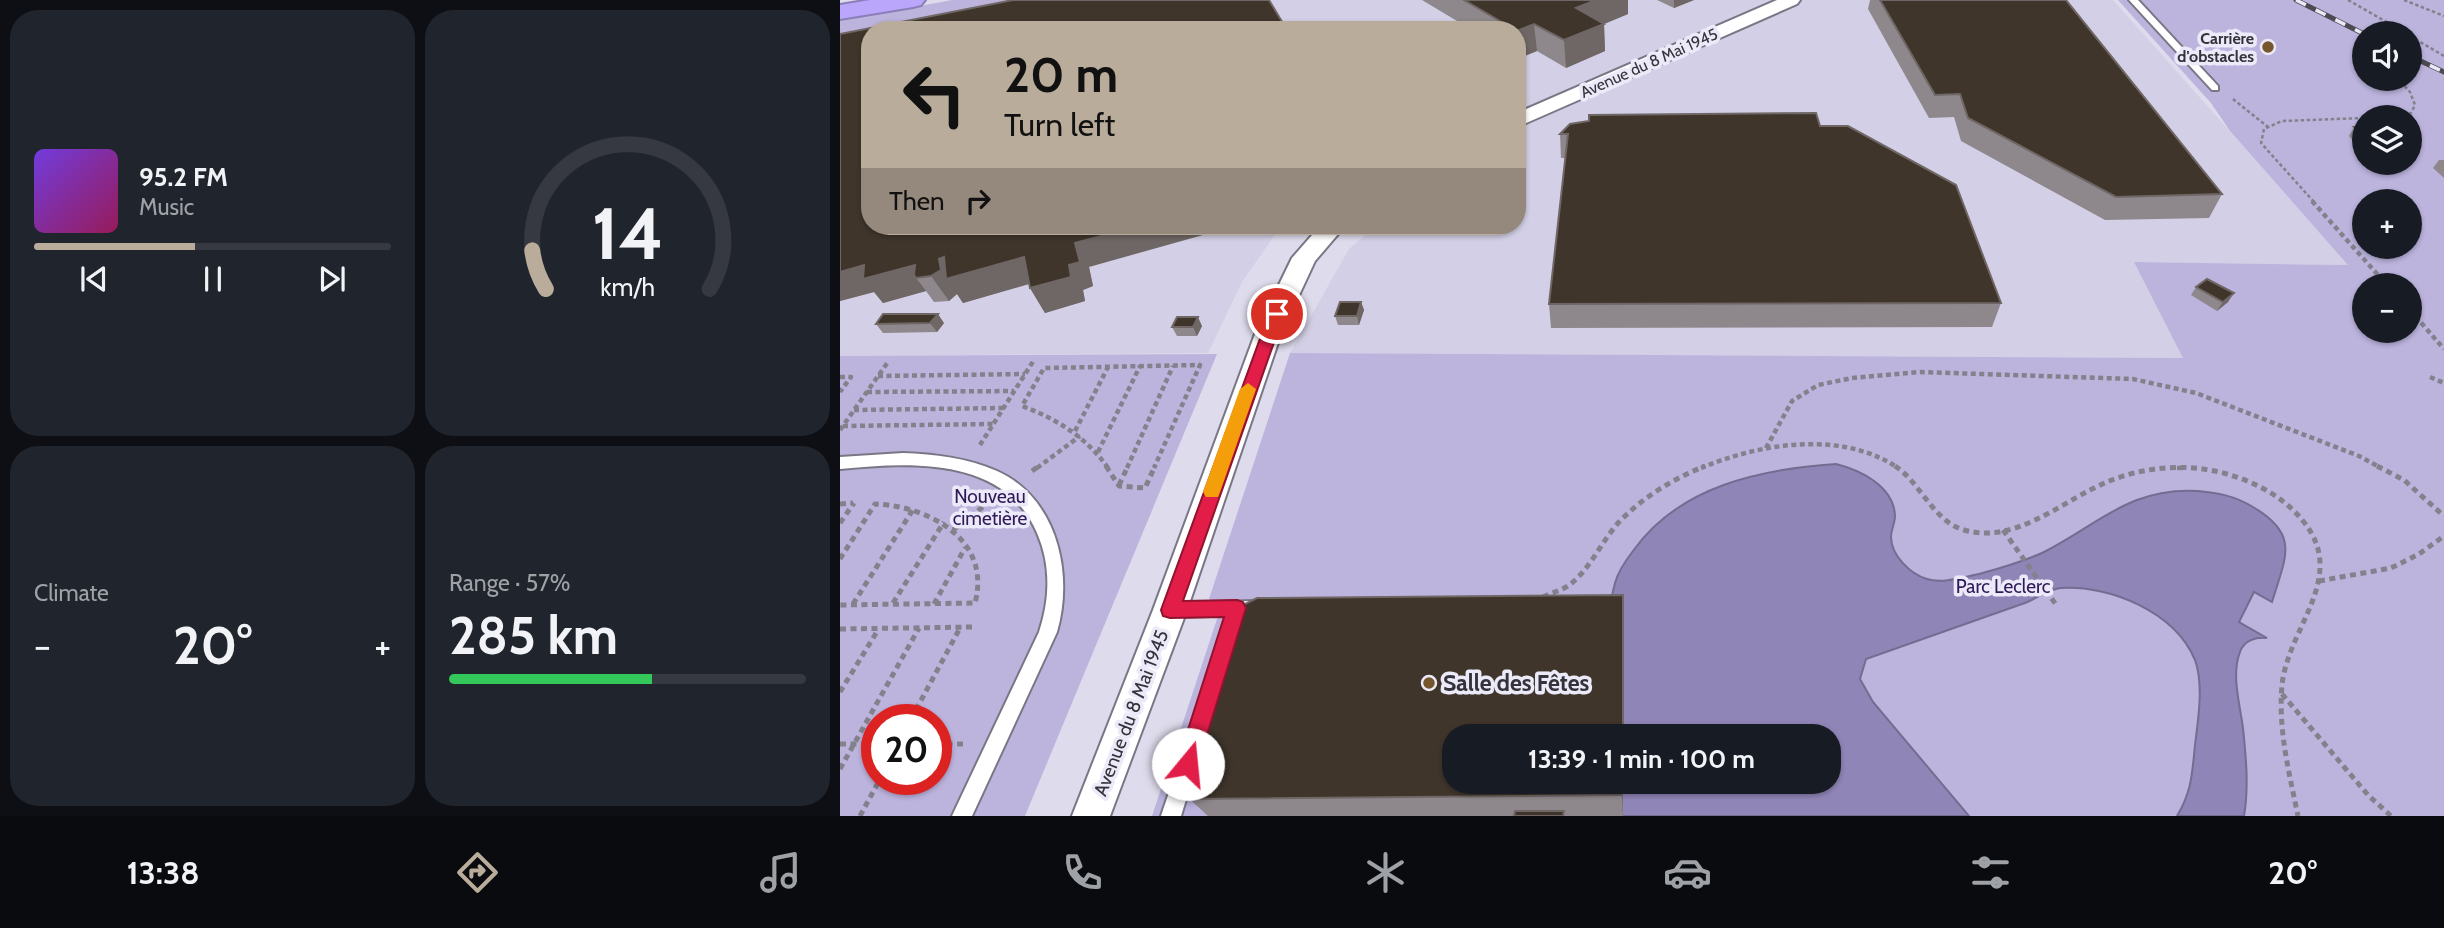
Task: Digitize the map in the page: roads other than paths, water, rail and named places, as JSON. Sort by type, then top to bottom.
[{"type":"highway","points":[[840,12],[914,0]]},
{"type":"street","name":"Avenue du 8 Mai 1945","points":[[1526,117],[1782,2]]},
{"type":"street","name":"Avenue du 8 Mai 1945","points":[[1091,816],[1170,610],[1268,334],[1304,258],[1325,235]]},
{"type":"lane","points":[[2133,0],[2215,88]]},
{"type":"lane","points":[[840,463],[919,457],[967,466],[1010,486],[1031,506],[1046,530],[1054,559],[1055,593],[1049,630],[962,816]]},
{"type":"lane","points":[[1170,610],[1234,615],[1278,607]]},
{"type":"lane","points":[[1171,816],[1192,751]]},
{"type":"railway","points":[[2296,0],[2352,28]]},
{"type":"railway","points":[[2422,62],[2444,72]]},
{"type":"place","name":"Carrière d'obstacles","points":[[2268,47]]},
{"type":"place","name":"Salle des Fêtes","points":[[1429,683]]},
{"type":"park label","name":"Nouveau cimetière","points":[[990,507]]},
{"type":"park label","name":"Parc Leclerc","points":[[2003,586]]}]
